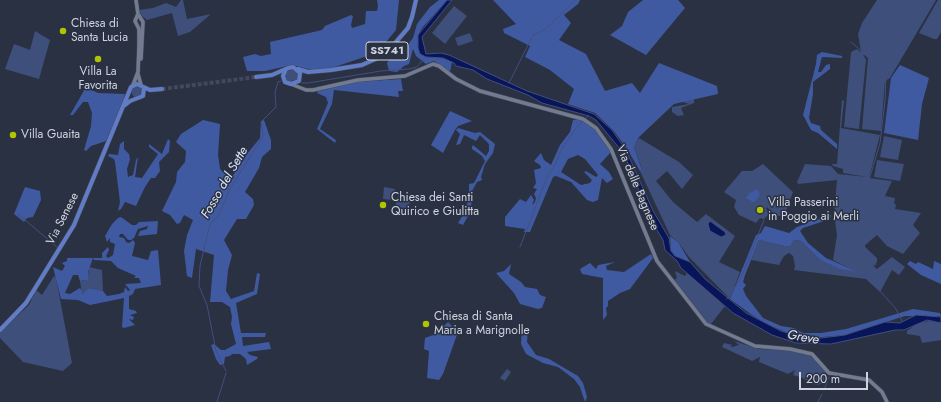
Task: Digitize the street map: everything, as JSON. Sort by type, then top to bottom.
[{"type":"main road","points":[[136,0],[139,18]]},
{"type":"main road","name":"SS741","points":[[272,75],[283,78],[286,82],[291,84],[307,75],[357,66],[380,57],[390,49],[408,28],[416,0]]},
{"type":"main road","name":"Via Senese","points":[[139,18],[135,21],[139,24]]},
{"type":"main road","name":"Via Senese","points":[[139,18],[138,71],[145,92],[140,98]]},
{"type":"main road","name":"Via delle Bagnese","points":[[291,84],[301,88],[313,90],[358,80],[405,76],[433,64],[439,66],[456,79],[480,91],[583,119],[596,128],[614,154],[657,261],[706,324],[755,346],[787,348],[812,354],[829,373],[869,380],[882,392],[887,402]]},
{"type":"main road","name":"SS741","points":[[256,77],[272,75],[293,67],[308,72],[320,72]]},
{"type":"main road","points":[[283,78],[286,69]]},
{"type":"main road","points":[[298,69],[301,75],[301,88]]},
{"type":"main road","name":"Via Senese","points":[[0,330],[26,303],[72,230],[138,71]]},
{"type":"main road","points":[[133,85],[142,86],[148,90],[162,89]]},
{"type":"main road","points":[[125,105],[153,90]]},
{"type":"main road","points":[[130,91],[132,97],[140,98]]},
{"type":"shaded area","points":[[181,0],[183,0],[187,19],[211,14],[190,32],[178,36],[172,13],[147,20],[142,16],[139,10],[153,8],[166,3],[176,7]]},
{"type":"shaded area","points":[[377,0],[399,0],[396,30],[386,42],[376,48],[376,53],[320,72],[292,65],[265,71],[247,71],[243,57],[255,54],[261,56],[271,54],[270,42],[322,30],[325,26],[351,15],[353,16],[351,25],[352,28],[365,24],[366,11],[377,11]]},
{"type":"shaded area","points":[[439,0],[447,0],[422,28],[418,35],[426,57],[442,58],[452,62],[450,72],[434,61],[426,64],[416,56],[413,49],[409,64],[397,72],[389,71],[387,63],[390,58],[406,47],[413,38],[417,24],[430,7]]},
{"type":"shaded area","points":[[493,0],[580,0],[578,4],[564,15],[571,23],[559,40],[586,54],[605,91],[632,83],[640,93],[659,63],[717,86],[718,94],[674,104],[639,137],[634,147],[642,170],[640,171],[626,147],[613,130],[595,113],[568,104],[574,89],[550,70],[525,57],[530,46],[504,33],[503,29],[516,24]]},
{"type":"shaded area","points":[[643,0],[678,0],[685,8],[646,55],[610,35],[622,26],[628,12]]},
{"type":"shaded area","points":[[877,0],[936,0],[890,78],[885,81],[881,131],[862,129],[868,58],[863,54],[866,60],[859,129],[844,127],[851,52],[857,49],[861,52],[858,34],[862,23]]},
{"type":"shaded area","points":[[938,0],[941,0],[941,32],[937,39],[934,39],[919,33]]},
{"type":"shaded area","points":[[454,6],[467,16],[445,44],[432,33]]},
{"type":"shaded area","points":[[35,31],[50,40],[39,79],[5,69],[14,44],[30,50]]},
{"type":"shaded area","points":[[470,33],[473,41],[458,46],[455,38]]},
{"type":"shaded area","points":[[822,52],[842,56],[842,58],[822,57],[818,72],[821,72],[826,65],[830,64],[830,69],[813,82],[813,94],[809,118],[811,123],[820,126],[821,130],[837,144],[837,149],[818,133],[811,130],[803,115],[817,55]]},
{"type":"shaded area","points":[[900,65],[929,78],[922,104],[918,140],[884,133],[891,78]]},
{"type":"shaded area","points":[[291,68],[299,72],[299,79],[293,83],[286,81],[285,77],[287,70]]},
{"type":"shaded area","points":[[401,79],[403,91],[398,91],[399,97],[334,90],[332,104],[320,129],[336,140],[335,143],[317,129],[328,103],[326,97],[317,93],[318,91],[352,82]]},
{"type":"shaded area","points":[[86,87],[98,93],[125,94],[122,106],[106,141],[91,146],[86,151],[84,150],[91,126],[92,113],[88,102],[83,102],[73,115],[70,115]]},
{"type":"shaded area","points":[[135,87],[139,87],[141,88],[141,96],[135,97],[132,94],[132,90]]},
{"type":"shaded area","points":[[694,99],[694,103],[681,108],[684,115],[678,116],[672,112],[672,107],[689,104],[683,102]]},
{"type":"shaded area","points":[[842,100],[844,101],[841,128],[880,135],[869,178],[892,181],[885,196],[895,198],[895,209],[921,213],[913,225],[920,233],[903,254],[887,246],[877,235],[864,246],[877,258],[877,262],[873,266],[877,269],[892,257],[905,267],[899,275],[892,270],[880,292],[866,279],[794,270],[795,266],[793,256],[789,253],[784,256],[779,265],[751,260],[759,240],[784,246],[791,244],[794,240],[801,241],[819,259],[857,272],[833,260],[837,235],[834,214],[837,180],[798,184],[797,182],[805,164],[831,166],[838,174],[867,177],[843,173],[843,169],[833,166],[832,164],[837,164]]},
{"type":"shaded area","points":[[450,111],[472,121],[458,126],[443,153],[431,145]]},
{"type":"shaded area","points":[[579,119],[591,125],[605,142],[611,152],[600,164],[609,172],[613,179],[607,183],[602,178],[598,200],[593,202],[587,200],[571,182],[556,176],[553,177],[530,232],[524,232],[525,229],[505,226],[505,217],[520,199],[526,202],[531,195],[534,200],[532,205],[535,202],[536,198],[534,194],[537,189],[533,188],[536,183],[534,170],[541,168],[540,165],[534,161],[541,153],[544,160],[551,165],[560,145],[570,132],[573,120]],"holes":[[[578,155],[585,159],[598,175],[596,177],[586,171],[584,172],[592,180],[590,183],[581,185],[561,172],[568,159]]]},
{"type":"shaded area","points":[[203,120],[220,124],[218,155],[220,169],[226,175],[232,177],[247,154],[260,138],[261,121],[264,120],[271,140],[271,149],[262,157],[259,168],[245,192],[253,199],[254,205],[246,219],[237,219],[224,240],[232,255],[228,270],[226,291],[231,299],[254,291],[257,273],[260,274],[257,294],[236,303],[241,333],[266,333],[265,337],[242,337],[243,346],[269,342],[271,349],[247,352],[250,355],[258,357],[247,365],[246,359],[240,354],[232,354],[225,357],[224,364],[220,365],[211,345],[214,344],[221,350],[225,350],[236,344],[231,324],[232,317],[230,307],[222,302],[210,302],[214,255],[196,249],[192,278],[187,276],[184,251],[187,235],[193,220],[184,215],[180,223],[177,224],[170,215],[162,211],[176,182],[177,172],[185,162],[186,151],[176,142],[181,134]]},
{"type":"shaded area","points":[[458,128],[475,133],[480,132],[495,144],[493,153],[485,164],[481,177],[482,180],[477,182],[472,191],[473,199],[469,211],[467,212],[468,216],[463,225],[458,223],[466,210],[469,195],[469,184],[474,183],[485,161],[482,156],[472,149],[472,147],[473,145],[486,156],[489,151],[489,144],[480,135],[476,141],[464,135],[460,144],[456,145],[460,134],[456,130]]},
{"type":"shaded area","points":[[884,136],[902,140],[898,160],[880,157]]},
{"type":"shaded area","points":[[639,138],[679,162],[693,175],[682,189],[667,171],[656,181],[673,202],[697,222],[706,214],[735,236],[719,262],[740,272],[730,299],[670,235],[640,171],[642,169],[634,147]]},
{"type":"shaded area","points":[[168,139],[170,141],[169,152],[159,162],[160,171],[155,178],[151,178],[136,206],[125,202],[118,211],[120,202],[115,162],[114,159],[108,156],[109,154],[118,155],[120,144],[124,141],[124,149],[129,154],[130,159],[127,169],[128,177],[133,175],[138,157],[135,177],[142,178],[158,154],[149,147],[149,144],[162,154]]},
{"type":"shaded area","points":[[877,160],[904,164],[900,181],[874,177]]},
{"type":"shaded area","points":[[763,164],[793,192],[784,216],[776,216],[767,207],[766,208],[769,214],[764,219],[760,218],[756,223],[739,215],[734,207],[736,200],[724,192],[742,171],[752,171]]},
{"type":"shaded area","points":[[25,187],[40,191],[41,200],[33,217],[27,218],[24,222],[14,214]]},
{"type":"shaded area","points":[[384,187],[395,189],[393,200],[383,199]]},
{"type":"shaded area","points":[[757,189],[760,194],[756,201],[753,202],[746,198],[750,193]]},
{"type":"shaded area","points":[[399,194],[411,199],[407,211],[395,206]]},
{"type":"shaded area","points":[[831,215],[830,219],[803,228],[800,231],[808,243],[826,258],[858,272],[840,269],[819,259],[801,241],[794,240],[790,246],[784,246],[759,240],[745,275],[743,282],[746,285],[743,289],[746,296],[763,318],[781,326],[794,328],[803,333],[821,333],[846,329],[913,309],[940,313],[941,316],[905,316],[845,335],[811,338],[791,334],[771,326],[752,315],[730,299],[756,235],[761,233],[765,226],[789,233],[797,227],[808,223],[809,217],[814,221]]},
{"type":"shaded area","points":[[121,217],[132,225],[136,225],[139,222],[158,221],[157,234],[138,236],[140,231],[147,229],[148,226],[138,229],[134,238],[131,240],[128,240],[123,234],[120,234],[119,237],[124,238],[126,242],[129,243],[133,240],[135,243],[132,256],[148,260],[151,251],[158,250],[161,285],[135,289],[133,294],[129,296],[129,309],[136,311],[137,313],[130,315],[134,317],[133,320],[129,319],[135,325],[124,328],[122,327],[124,298],[90,305],[78,300],[61,299],[53,267],[62,271],[65,266],[62,263],[67,261],[67,258],[93,258],[102,258],[102,253],[108,247],[109,250],[106,256],[108,258],[113,255],[115,244],[110,242],[110,238],[107,242],[105,236],[112,224]],"holes":[[[93,258],[94,260],[111,261],[118,268],[136,276],[134,278],[139,278],[141,283],[125,284],[130,290],[128,291],[125,287],[124,292],[107,296],[103,291],[89,288],[82,295],[80,288],[70,294],[65,293],[73,275],[78,275],[80,281],[88,280],[88,272]]]},
{"type":"shaded area","points":[[670,236],[678,242],[690,262],[675,256],[671,251]]},
{"type":"shaded area","points":[[651,254],[653,258],[630,289],[620,293],[608,301],[608,306],[606,308],[607,315],[603,320],[603,278],[582,274],[580,269],[590,263],[596,269],[598,265],[615,262],[606,266],[607,270],[624,272]]},
{"type":"shaded area","points":[[910,261],[916,264],[918,262],[933,269],[934,261],[941,264],[941,284],[921,275],[907,264]]},
{"type":"shaded area","points":[[511,264],[509,274],[521,282],[525,287],[537,289],[540,295],[546,297],[542,308],[538,309],[520,304],[514,293],[496,273],[504,271]]},
{"type":"shaded area","points":[[89,267],[102,270],[103,291],[89,288],[84,295],[82,295],[80,281],[84,281],[88,275]]},
{"type":"shaded area","points":[[675,271],[685,276],[688,272],[725,306],[711,324],[709,325],[674,280],[677,278]]},
{"type":"shaded area","points":[[54,276],[56,278],[72,363],[63,371],[23,362],[0,338],[0,332],[29,305],[36,290],[42,295]]},
{"type":"shaded area","points":[[930,321],[941,323],[941,340],[922,343],[920,336],[907,334],[907,331],[918,323]]},
{"type":"shaded area","points":[[448,322],[458,332],[443,374],[439,380],[427,378],[429,351],[424,349],[425,338],[436,334]]},
{"type":"shaded area","points":[[528,328],[527,342],[536,355],[549,359],[578,376],[583,383],[587,397],[585,402],[580,387],[574,379],[558,367],[543,363],[526,354],[521,344],[522,330]]},
{"type":"shaded area","points":[[734,341],[759,349],[791,350],[806,354],[812,357],[827,373],[825,382],[818,385],[812,384],[803,378],[793,375],[795,370],[788,374],[759,362],[760,357],[752,361],[722,347],[724,343],[733,345],[730,346],[732,347],[739,345]]},
{"type":"shaded area","points":[[507,369],[511,372],[505,381],[500,378]]},
{"type":"water","name":"Greve","points":[[447,0],[452,0],[422,37],[426,54],[441,53],[449,55],[527,91],[594,114],[612,130],[626,150],[653,211],[669,238],[671,251],[675,256],[690,262],[705,279],[746,313],[781,331],[804,338],[813,339],[845,335],[885,322],[900,323],[916,315],[941,317],[941,323],[927,320],[904,330],[895,330],[831,344],[796,343],[772,335],[733,313],[681,268],[677,261],[665,250],[663,240],[651,220],[626,159],[621,150],[596,120],[589,116],[542,103],[528,95],[487,79],[473,70],[456,66],[454,63],[443,58],[426,57],[420,54],[418,48],[418,35]]},
{"type":"water","points":[[710,221],[725,232],[726,235],[721,237],[710,231],[708,224]]},
{"type":"waterway","points":[[509,83],[533,35],[546,29],[575,0]]},
{"type":"waterway","points":[[855,209],[869,180],[880,143],[885,101],[886,76],[893,60],[902,50],[900,31],[905,17],[905,0]]},
{"type":"waterway","points":[[851,42],[881,67],[881,73],[886,81]]},
{"type":"waterway","name":"Fosso del Sette","points":[[302,83],[381,71],[409,69],[417,67],[425,57]]},
{"type":"waterway","name":"Fosso del Sette","points":[[226,371],[216,351],[207,305],[199,286],[200,266],[210,224],[218,216],[231,187],[262,138],[263,133],[261,122],[276,107],[275,92],[278,82],[281,81]]},
{"type":"waterway","points":[[520,247],[548,175],[555,165],[561,150],[577,127],[588,116]]},
{"type":"waterway","points":[[854,212],[860,223],[865,248],[876,264],[866,275],[896,309],[902,321]]},
{"type":"waterway","points":[[18,214],[58,248]]},
{"type":"waterway","points":[[727,299],[741,278],[764,220]]},
{"type":"waterway","points":[[23,304],[33,288]]},
{"type":"waterway","name":"Fosso del Sette","points":[[217,402],[226,373]]},
{"type":"waterway","points":[[824,390],[829,377]]},
{"type":"waterway","points":[[818,402],[822,394]]},
{"type":"tunnel","points":[[162,89],[256,77]]},
{"type":"place","name":"Chiesa di Santa Lucia","points":[[63,31]]},
{"type":"place","name":"Villa La Favorita","points":[[98,59]]},
{"type":"place","name":"Villa Guaita","points":[[13,135]]},
{"type":"place","name":"Chiesa dei Santi Quirico e Giulitta","points":[[383,205]]},
{"type":"place","name":"Villa Passerini in Poggio ai Merli","points":[[760,210]]},
{"type":"place","name":"Chiesa di Santa Maria a Marignolle","points":[[426,324]]}]
